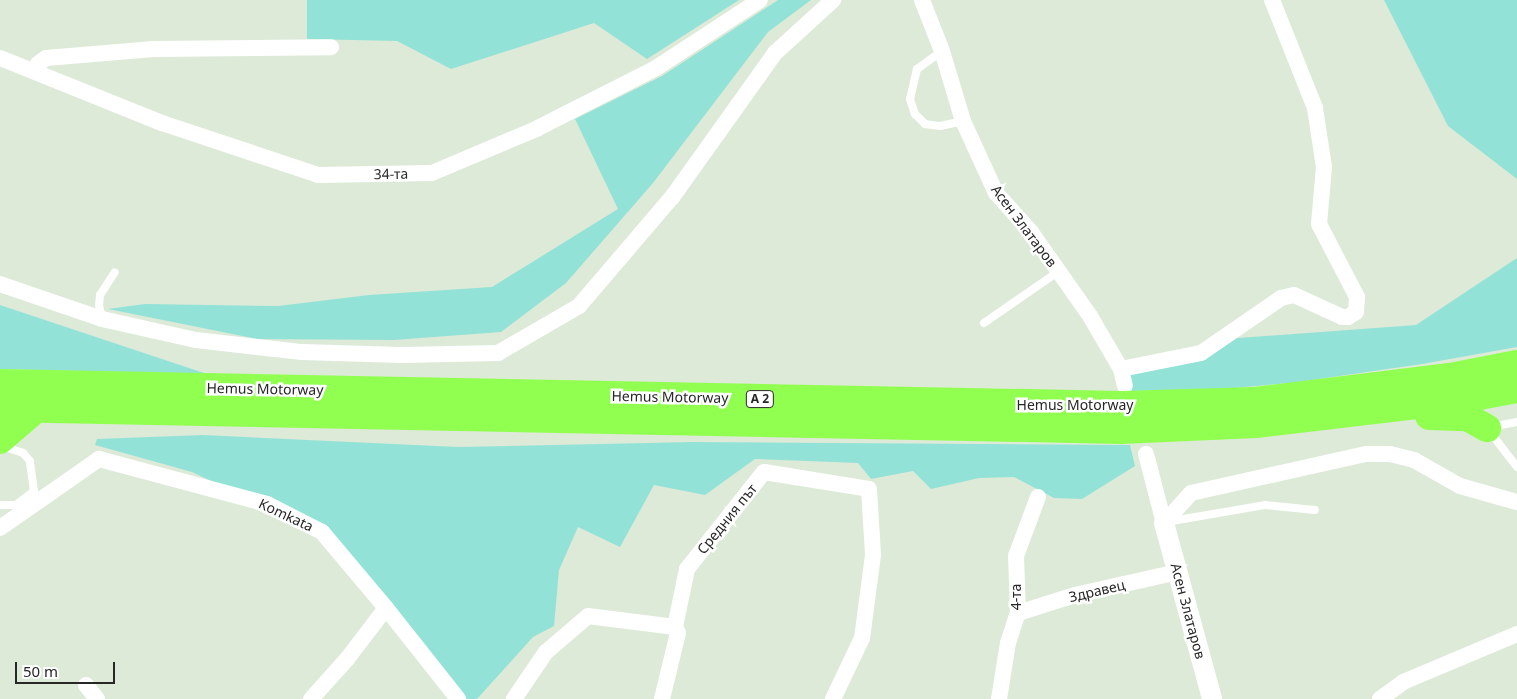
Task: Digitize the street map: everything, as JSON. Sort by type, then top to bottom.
[{"type":"highway","name":"Hemus Motorway","points":[[0,383],[1121,405],[1254,401],[1450,377],[1517,364]]},
{"type":"highway","name":"Hemus Motorway","points":[[0,408],[1122,430],[1256,424],[1453,400],[1517,389]]},
{"type":"highway","points":[[0,440],[36,409]]},
{"type":"highway","points":[[1335,414],[1467,417],[1487,428]]},
{"type":"street","name":"34-та","points":[[0,58],[162,123],[318,175],[432,173],[536,129],[656,68],[760,0]]},
{"type":"street","points":[[0,284],[102,319],[196,340],[302,352],[401,355],[498,353],[580,306],[673,196],[776,53],[832,0]]},
{"type":"street","name":"Асен Златаров","points":[[922,0],[942,51],[963,121],[996,193],[1031,232],[1090,316],[1121,369],[1125,386]]},
{"type":"street","points":[[1121,369],[1201,353],[1281,298],[1294,295],[1342,317],[1348,317],[1356,312],[1356,297],[1319,224],[1324,168],[1315,108],[1272,0]]},
{"type":"street","points":[[36,72],[38,64],[46,58],[154,49],[331,47]]},
{"type":"street","name":"Асен Златаров","points":[[1146,454],[1212,699]]},
{"type":"street","points":[[1164,523],[1191,493],[1366,454],[1390,454],[1414,460],[1460,486],[1515,501]]},
{"type":"street","name":"Komkata","points":[[0,528],[37,495],[99,459],[267,504],[322,532],[386,608],[458,699]]},
{"type":"street","name":"Средния път","points":[[675,627],[687,569],[764,472],[869,489],[873,555],[862,638],[833,699]]},
{"type":"street","name":"4-та","points":[[999,699],[1008,643],[1018,613],[1016,556],[1038,498]]},
{"type":"street","name":"Здравец","points":[[1018,613],[1074,595],[1178,572]]},
{"type":"street","points":[[311,699],[347,659],[386,608]]},
{"type":"street","points":[[514,699],[546,652],[588,616],[675,627],[678,633],[662,699]]},
{"type":"street","points":[[1380,699],[1403,682],[1517,634]]},
{"type":"street","points":[[86,685],[97,699]]},
{"type":"lane","points":[[942,51],[917,69],[910,99],[916,114],[925,124],[940,126],[963,121]]},
{"type":"lane","points":[[984,323],[1058,271]]},
{"type":"lane","points":[[102,319],[99,305],[100,295],[115,272]]},
{"type":"lane","points":[[1517,422],[1487,428],[1517,467]]},
{"type":"lane","points":[[0,445],[23,454],[30,461],[37,495],[16,505],[0,504]]},
{"type":"lane","points":[[1164,523],[1265,505],[1315,510]]},
{"type":"shaded area","points":[[307,0],[739,0],[647,59],[594,23],[451,69],[397,41],[307,39]]},
{"type":"shaded area","points":[[778,0],[811,0],[768,32],[653,183],[566,283],[501,332],[394,340],[257,339],[108,309],[145,304],[278,306],[369,295],[492,287],[618,209],[575,119],[662,76]]},
{"type":"shaded area","points":[[1384,0],[1517,0],[1517,179],[1448,126]]},
{"type":"shaded area","points":[[1517,258],[1517,347],[1422,364],[1298,382],[1213,390],[1132,391],[1124,372],[1225,339],[1416,325]]},
{"type":"shaded area","points":[[0,305],[207,374],[0,369]]},
{"type":"shaded area","points":[[203,435],[458,447],[693,442],[1130,445],[1135,466],[1082,499],[1054,498],[1014,477],[979,478],[931,489],[913,471],[871,479],[858,463],[755,459],[705,495],[654,485],[620,547],[578,527],[559,570],[554,626],[533,637],[477,699],[467,699],[384,596],[310,527],[192,472],[95,445],[97,439]]}]
